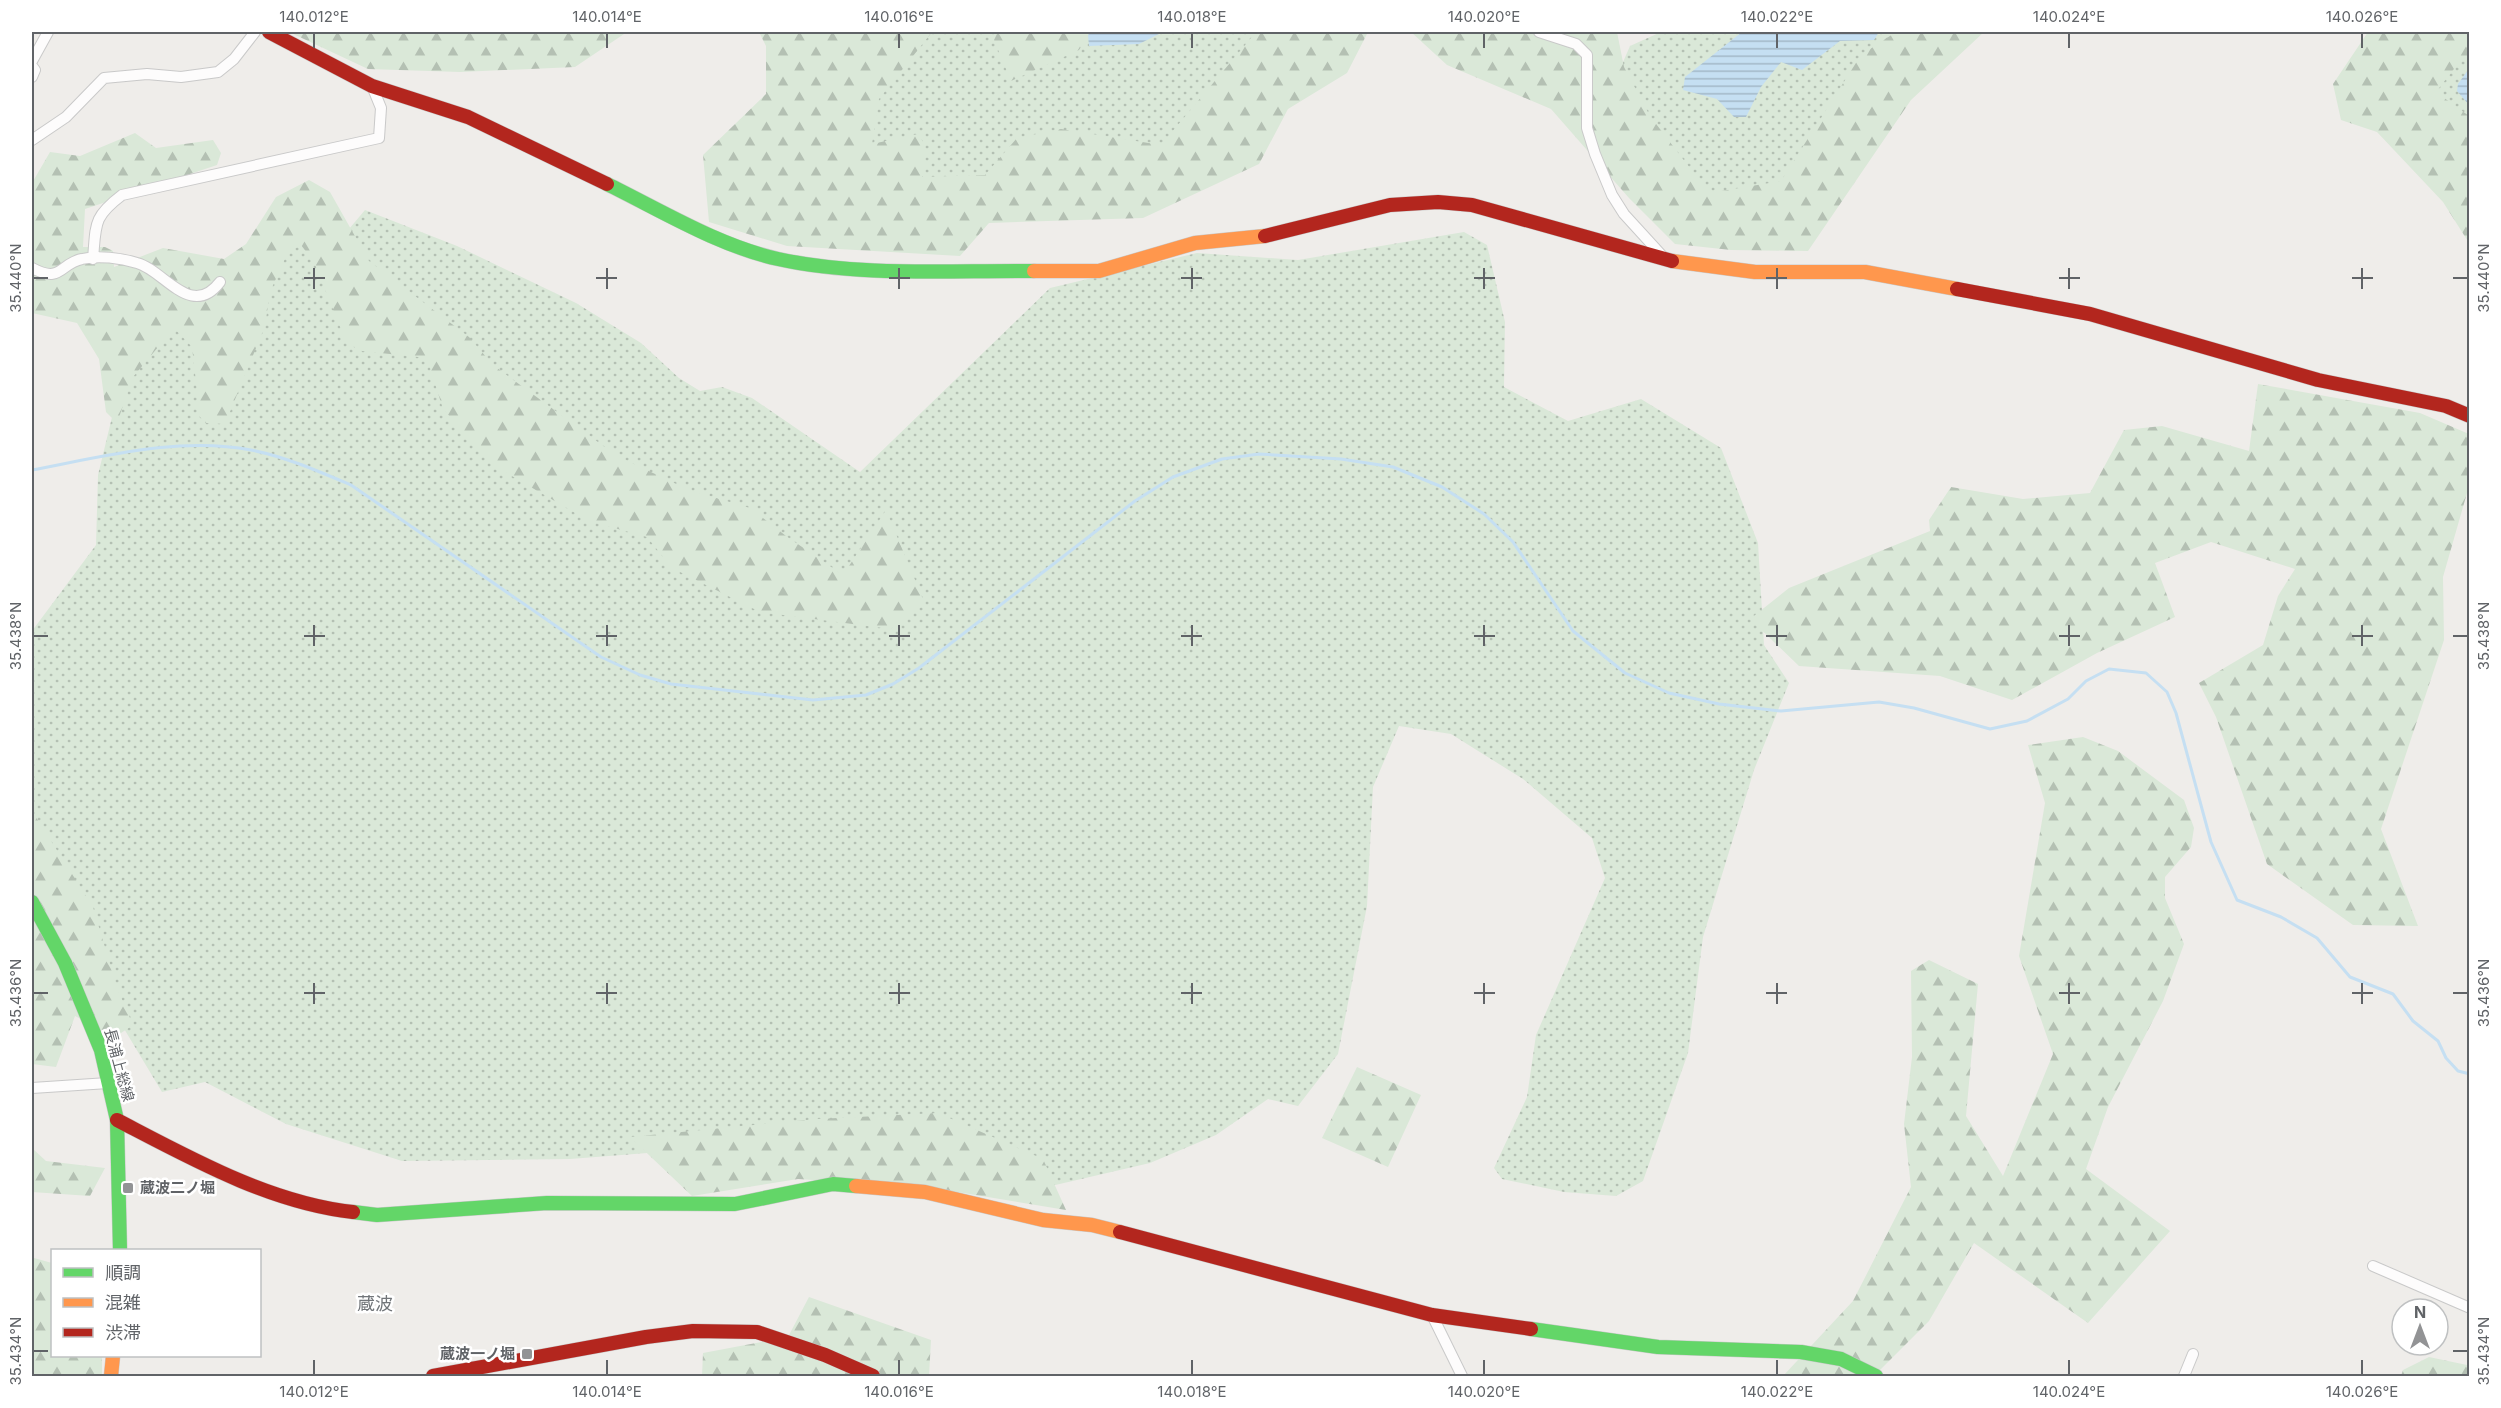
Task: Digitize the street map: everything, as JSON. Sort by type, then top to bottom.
[{"type":"street","points":[[32,61],[48,32]]},
{"type":"street","points":[[32,140],[66,117],[104,78],[147,74],[181,77],[218,72],[234,59],[255,32]]},
{"type":"street","points":[[269,32],[372,86],[468,117],[725,241],[777,259],[819,266],[899,270],[1099,271],[1195,243],[1271,235],[1390,206],[1438,202],[1472,205],[1666,260],[1755,272],[1825,270],[1865,272],[2090,314],[2318,380],[2446,406],[2469,416]]},
{"type":"street","points":[[1539,32],[1576,44],[1587,55],[1587,128],[1595,154],[1612,195],[1624,214],[1666,260]]},
{"type":"street","points":[[32,66],[35,70],[32,77]]},
{"type":"street","points":[[93,259],[97,222],[103,209],[122,195],[380,138],[381,108],[372,86]]},
{"type":"street","points":[[32,268],[50,274],[60,273],[81,259],[115,258],[140,263],[164,282],[188,295],[214,291],[220,282]]},
{"type":"street","name":"長浦上総線","points":[[32,902],[65,963],[101,1050],[117,1120],[120,1249]]},
{"type":"street","points":[[32,1088],[108,1083]]},
{"type":"street","points":[[117,1120],[192,1159],[254,1184],[354,1214],[377,1215],[547,1203],[735,1204],[833,1184],[880,1187],[925,1192],[1043,1220],[1092,1225],[1432,1315],[1658,1347],[1801,1352],[1840,1359],[1876,1377]]},
{"type":"street","points":[[2373,1266],[2469,1308]]},
{"type":"street","points":[[1432,1315],[1462,1377]]},
{"type":"street","points":[[433,1377],[646,1337],[693,1331],[757,1332],[825,1355],[873,1377]]},
{"type":"street","points":[[2184,1377],[2193,1354]]},
{"type":"street","points":[[111,1377],[113,1357]]},
{"type":"green space","points":[[289,32],[627,32],[575,67],[460,72],[368,69]]},
{"type":"green space","points":[[759,32],[932,32],[879,99],[872,144],[918,134],[925,145],[922,177],[985,175],[1017,138],[1061,129],[1161,145],[1256,32],[1368,32],[1347,73],[1288,109],[1259,164],[1143,218],[989,223],[960,256],[787,246],[709,222],[703,155],[766,94],[766,46]]},
{"type":"green space","points":[[883,32],[1353,32],[1227,169],[850,201]]},
{"type":"green space","points":[[998,32],[1091,32],[1079,50],[1011,81],[994,40]]},
{"type":"green space","points":[[1411,32],[1617,32],[1624,67],[1650,116],[1709,193],[1781,181],[1861,55],[1896,32],[1984,32],[1911,100],[1808,251],[1731,250],[1675,244],[1629,198],[1551,109],[1447,65]]},
{"type":"green space","points":[[1661,32],[1917,32],[1777,208],[1706,221],[1610,92],[1630,46]]},
{"type":"green space","points":[[2368,32],[2469,32],[2469,56],[2457,65],[2436,92],[2469,116],[2469,243],[2443,202],[2377,132],[2341,120],[2333,84]]},
{"type":"green space","points":[[2469,32],[2469,137],[2407,92]]},
{"type":"green space","points":[[135,133],[156,148],[213,140],[221,153],[217,165],[85,209],[83,247],[105,247],[113,251],[114,267],[163,248],[224,259],[246,244],[276,197],[309,180],[330,192],[369,261],[469,337],[493,365],[617,456],[689,490],[750,508],[843,575],[886,510],[925,604],[891,629],[760,612],[672,568],[647,537],[589,521],[493,465],[443,409],[427,358],[362,351],[347,344],[314,262],[301,245],[288,252],[270,292],[265,326],[225,424],[206,423],[200,417],[192,347],[174,328],[133,377],[117,423],[106,412],[99,359],[77,323],[32,313],[32,183],[50,152],[80,156]]},
{"type":"green space","points":[[365,210],[457,246],[576,303],[641,343],[679,378],[700,391],[722,387],[752,398],[860,472],[1050,288],[1197,253],[1298,260],[1464,232],[1487,245],[1505,322],[1504,387],[1568,421],[1641,399],[1721,448],[1758,543],[1764,645],[1789,683],[1754,770],[1703,937],[1688,1053],[1643,1181],[1616,1196],[1564,1192],[1502,1179],[1494,1168],[1527,1097],[1536,1035],[1605,878],[1592,838],[1523,779],[1451,734],[1399,726],[1373,787],[1367,906],[1338,1054],[1298,1106],[1268,1099],[1216,1135],[1150,1163],[1051,1186],[699,1149],[570,1159],[402,1161],[286,1124],[205,1082],[162,1092],[96,982],[32,853],[32,631],[96,545],[98,475],[128,351],[311,232],[333,248]]},
{"type":"green space","points":[[2258,384],[2420,413],[2469,434],[2469,486],[2443,577],[2444,640],[2381,829],[2418,926],[2353,925],[2267,864],[2216,717],[2199,683],[2263,645],[2278,596],[2295,569],[2211,542],[2155,563],[2175,617],[2097,653],[2012,700],[1940,676],[1799,666],[1750,619],[1789,588],[1930,531],[1929,520],[1951,487],[2023,499],[2090,493],[2124,430],[2162,426],[2249,451]]},
{"type":"green space","points":[[2083,737],[2118,751],[2184,800],[2194,828],[2191,847],[2165,877],[2165,898],[2184,944],[2163,1001],[2108,1107],[2086,1169],[2170,1231],[2088,1323],[1974,1243],[1929,1321],[1874,1376],[1783,1376],[1853,1301],[1911,1187],[1904,1124],[1912,1057],[1911,971],[1929,960],[1978,984],[1966,1116],[2003,1176],[2053,1054],[2019,956],[2045,803],[2028,745]]},
{"type":"green space","points":[[32,811],[93,907],[117,988],[133,1025],[115,1037],[75,1016],[56,1067],[32,1064]]},
{"type":"green space","points":[[1357,1067],[1421,1095],[1388,1167],[1322,1138]]},
{"type":"green space","points":[[938,1113],[1043,1159],[1066,1210],[933,1188],[798,1179],[692,1196],[630,1137],[817,1119]]},
{"type":"green space","points":[[32,1148],[46,1161],[105,1168],[90,1196],[32,1192]]},
{"type":"green space","points":[[32,1247],[34,1258],[51,1263],[51,1357],[102,1357],[102,1376],[32,1376]]},
{"type":"green space","points":[[809,1297],[931,1340],[929,1376],[702,1376],[703,1353],[788,1337]]},
{"type":"green space","points":[[2429,1357],[2467,1365],[2469,1376],[2401,1376],[2403,1370]]},
{"type":"water","points":[[1091,32],[1163,32],[1139,44],[1089,46],[1088,35]]},
{"type":"water","points":[[1742,32],[1879,32],[1874,40],[1840,41],[1802,70],[1781,62],[1761,87],[1746,117],[1734,117],[1717,99],[1683,90],[1685,77]]},
{"type":"water","points":[[2469,51],[2469,105],[2457,91],[2458,84],[2468,70]]},
{"type":"waterway","points":[[32,470],[113,454],[197,445],[224,446],[277,456],[351,485],[601,657],[640,675],[671,684],[813,700],[866,695],[893,684],[919,668],[1135,501],[1173,477],[1222,459],[1259,454],[1341,459],[1393,467],[1442,487],[1484,514],[1513,542],[1573,631],[1625,673],[1669,693],[1719,704],[1781,711],[1879,702],[1914,708],[1990,729],[2027,721],[2068,699],[2086,681],[2109,669],[2146,673],[2167,692],[2176,713],[2211,842],[2237,900],[2281,917],[2317,938],[2350,977],[2393,994],[2413,1021],[2438,1041],[2446,1058],[2458,1071],[2470,1074]]},
{"type":"traffic: fast","points":[[607,184],[712,237],[778,259],[809,265],[873,270],[1034,271]]},
{"type":"traffic: fast","points":[[32,902],[65,963],[101,1050],[117,1120],[120,1249]]},
{"type":"traffic: fast","points":[[353,1212],[377,1215],[547,1203],[735,1204],[833,1184],[856,1186]]},
{"type":"traffic: fast","points":[[1531,1329],[1658,1347],[1801,1352],[1841,1359],[1876,1376]]},
{"type":"traffic: slow","points":[[1034,271],[1099,271],[1195,243],[1265,236]]},
{"type":"traffic: slow","points":[[1672,261],[1755,272],[1865,272],[1957,289]]},
{"type":"traffic: slow","points":[[856,1186],[925,1192],[1043,1220],[1092,1225],[1120,1232]]},
{"type":"traffic: slow","points":[[111,1376],[113,1357]]},
{"type":"traffic: jam","points":[[269,32],[372,86],[468,117],[607,184]]},
{"type":"traffic: jam","points":[[1265,236],[1390,205],[1438,202],[1472,205],[1672,261]]},
{"type":"traffic: jam","points":[[1957,289],[2090,314],[2318,380],[2446,406],[2470,416]]},
{"type":"traffic: jam","points":[[117,1120],[231,1177],[261,1189],[322,1207],[353,1212]]},
{"type":"traffic: jam","points":[[1120,1232],[1432,1315],[1531,1329]]},
{"type":"traffic: jam","points":[[433,1376],[646,1337],[693,1331],[757,1332],[825,1355],[873,1376]]},
{"type":"place","name":"蔵波二ノ堀","points":[[128,1188]]},
{"type":"place","name":"蔵波一ノ堀","points":[[527,1354]]},
{"type":"district","name":"蔵波","points":[[375,1304]]}]
